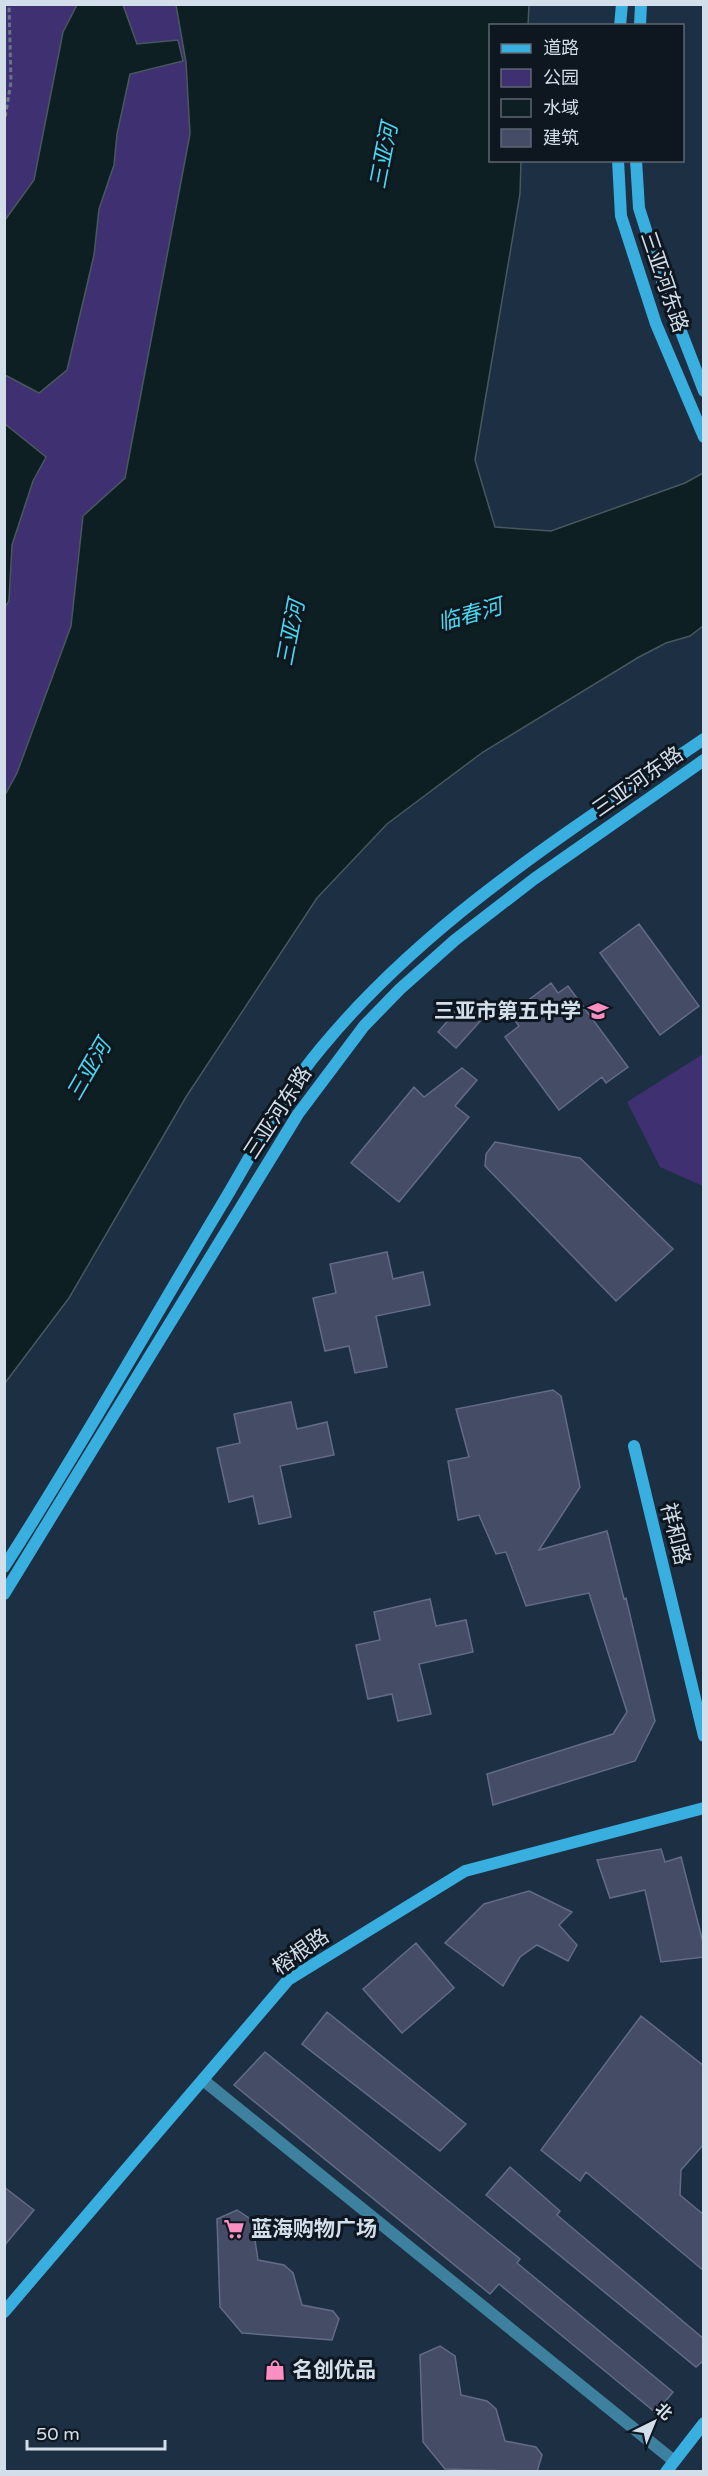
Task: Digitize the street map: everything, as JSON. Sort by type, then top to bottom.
[{"type":"main road","points":[[620,24],[622,4]]},
{"type":"main road","points":[[640,24],[641,4]]},
{"type":"main road","name":"三亚河东路","points":[[618,162],[621,216],[656,324],[704,437]]},
{"type":"main road","name":"三亚河东路","points":[[636,162],[639,208],[665,290],[702,382]]},
{"type":"main road","name":"三亚河东路","points":[[4,1567],[250,1157],[319,1050],[399,963],[447,922],[535,856],[704,739]]},
{"type":"main road","name":"三亚河东路","points":[[4,1594],[298,1114],[364,1026],[400,989],[455,940],[534,879],[704,760]]},
{"type":"main road","name":"祥和路","points":[[634,1446],[704,1736]]},
{"type":"main road","name":"榕根路","points":[[4,2312],[288,1980],[465,1871],[704,1808]]},
{"type":"main road","points":[[666,2472],[704,2423]]},
{"type":"street","points":[[203,2080],[674,2461]]},
{"type":"path","points":[[4,124],[11,82],[9,4]]},
{"type":"green space","points":[[5,5],[97,5],[5,348]]},
{"type":"green space","points":[[123,5],[192,5],[210,157],[82,641],[5,821],[5,607],[9,600],[12,545],[33,481],[46,457],[5,424],[5,375],[39,393],[67,370],[94,255],[99,209],[114,165],[117,134],[130,74],[178,40],[137,44]]},
{"type":"green space","points":[[703,1054],[703,1186],[660,1167],[627,1102]]},
{"type":"water","points":[[77,5],[123,5],[137,44],[178,40],[183,61],[130,74],[117,134],[114,165],[99,209],[94,255],[67,370],[39,393],[5,375],[5,220],[34,180],[63,32]]},
{"type":"water","points":[[176,5],[529,5],[528,24],[489,24],[489,162],[521,162],[520,194],[475,460],[495,527],[551,531],[685,483],[703,473],[703,626],[690,636],[666,643],[639,657],[483,752],[387,824],[317,898],[186,1097],[69,1298],[5,1383],[5,795],[17,773],[71,626],[83,516],[125,478],[190,134],[186,62]]},
{"type":"water","points":[[5,424],[46,457],[33,481],[12,545],[9,601],[5,607]]},
{"type":"building","points":[[639,924],[699,1006],[660,1035],[600,953]]},
{"type":"building","points":[[551,983],[558,993],[568,986],[628,1067],[606,1083],[602,1077],[559,1110],[505,1037],[519,1026],[510,1014]]},
{"type":"building","points":[[466,1000],[484,1017],[456,1048],[438,1032]]},
{"type":"building","points":[[462,1068],[477,1080],[455,1106],[469,1117],[399,1202],[351,1163],[414,1087],[424,1097]]},
{"type":"building","points":[[495,1142],[580,1158],[673,1249],[616,1301],[485,1166],[486,1154]]},
{"type":"building","points":[[387,1252],[393,1279],[423,1272],[430,1305],[376,1316],[387,1367],[355,1373],[349,1346],[325,1351],[313,1298],[336,1293],[330,1264]]},
{"type":"building","points":[[553,1390],[561,1396],[580,1487],[539,1550],[607,1531],[624,1599],[626,1598],[655,1721],[635,1761],[493,1805],[487,1774],[613,1734],[627,1712],[589,1593],[526,1606],[506,1552],[496,1554],[479,1515],[458,1520],[448,1461],[469,1457],[456,1409]]},
{"type":"building","points":[[291,1402],[297,1429],[327,1422],[334,1455],[280,1466],[291,1517],[259,1524],[253,1496],[229,1502],[217,1448],[240,1443],[234,1414]]},
{"type":"building","points":[[430,1599],[436,1626],[466,1620],[473,1652],[419,1664],[431,1714],[398,1721],[392,1694],[368,1699],[356,1645],[380,1640],[374,1612]]},
{"type":"building","points":[[661,1849],[665,1862],[681,1857],[704,1946],[704,1957],[661,1962],[645,1890],[610,1898],[597,1860]]},
{"type":"building","points":[[529,1891],[572,1912],[559,1925],[577,1945],[568,1961],[537,1945],[520,1957],[503,1986],[445,1943],[484,1904]]},
{"type":"building","points":[[416,1943],[454,1988],[402,2033],[363,1989]]},
{"type":"building","points":[[327,2012],[466,2124],[440,2151],[302,2044]]},
{"type":"building","points":[[641,2016],[704,2066],[704,2144],[681,2170],[680,2195],[704,2215],[704,2271],[586,2172],[580,2181],[541,2150]]},
{"type":"building","points":[[265,2052],[520,2259],[517,2263],[673,2392],[656,2413],[499,2284],[490,2294],[234,2085]]},
{"type":"building","points":[[510,2167],[560,2211],[557,2215],[704,2339],[704,2360],[696,2367],[486,2195]]},
{"type":"building","points":[[4,2187],[34,2210],[4,2246]]},
{"type":"building","points":[[237,2210],[252,2220],[258,2260],[284,2265],[293,2273],[302,2305],[333,2311],[339,2319],[332,2340],[242,2333],[220,2307],[217,2219]]},
{"type":"building","points":[[440,2346],[455,2356],[461,2395],[487,2401],[496,2409],[505,2441],[536,2447],[542,2455],[537,2472],[445,2469],[423,2442],[420,2355]]},
{"type":"place","name":"三亚市第五中学","points":[[598,1011]]},
{"type":"place","name":"蓝海购物广场","points":[[234,2229]]},
{"type":"place","name":"名创优品","points":[[275,2370]]},
{"type":"water label","name":"三亚河","points":[[384,156]]},
{"type":"water label","name":"临春河","points":[[470,615]]},
{"type":"water label","name":"三亚河","points":[[291,633]]},
{"type":"water label","name":"三亚河","points":[[89,1070]]}]
